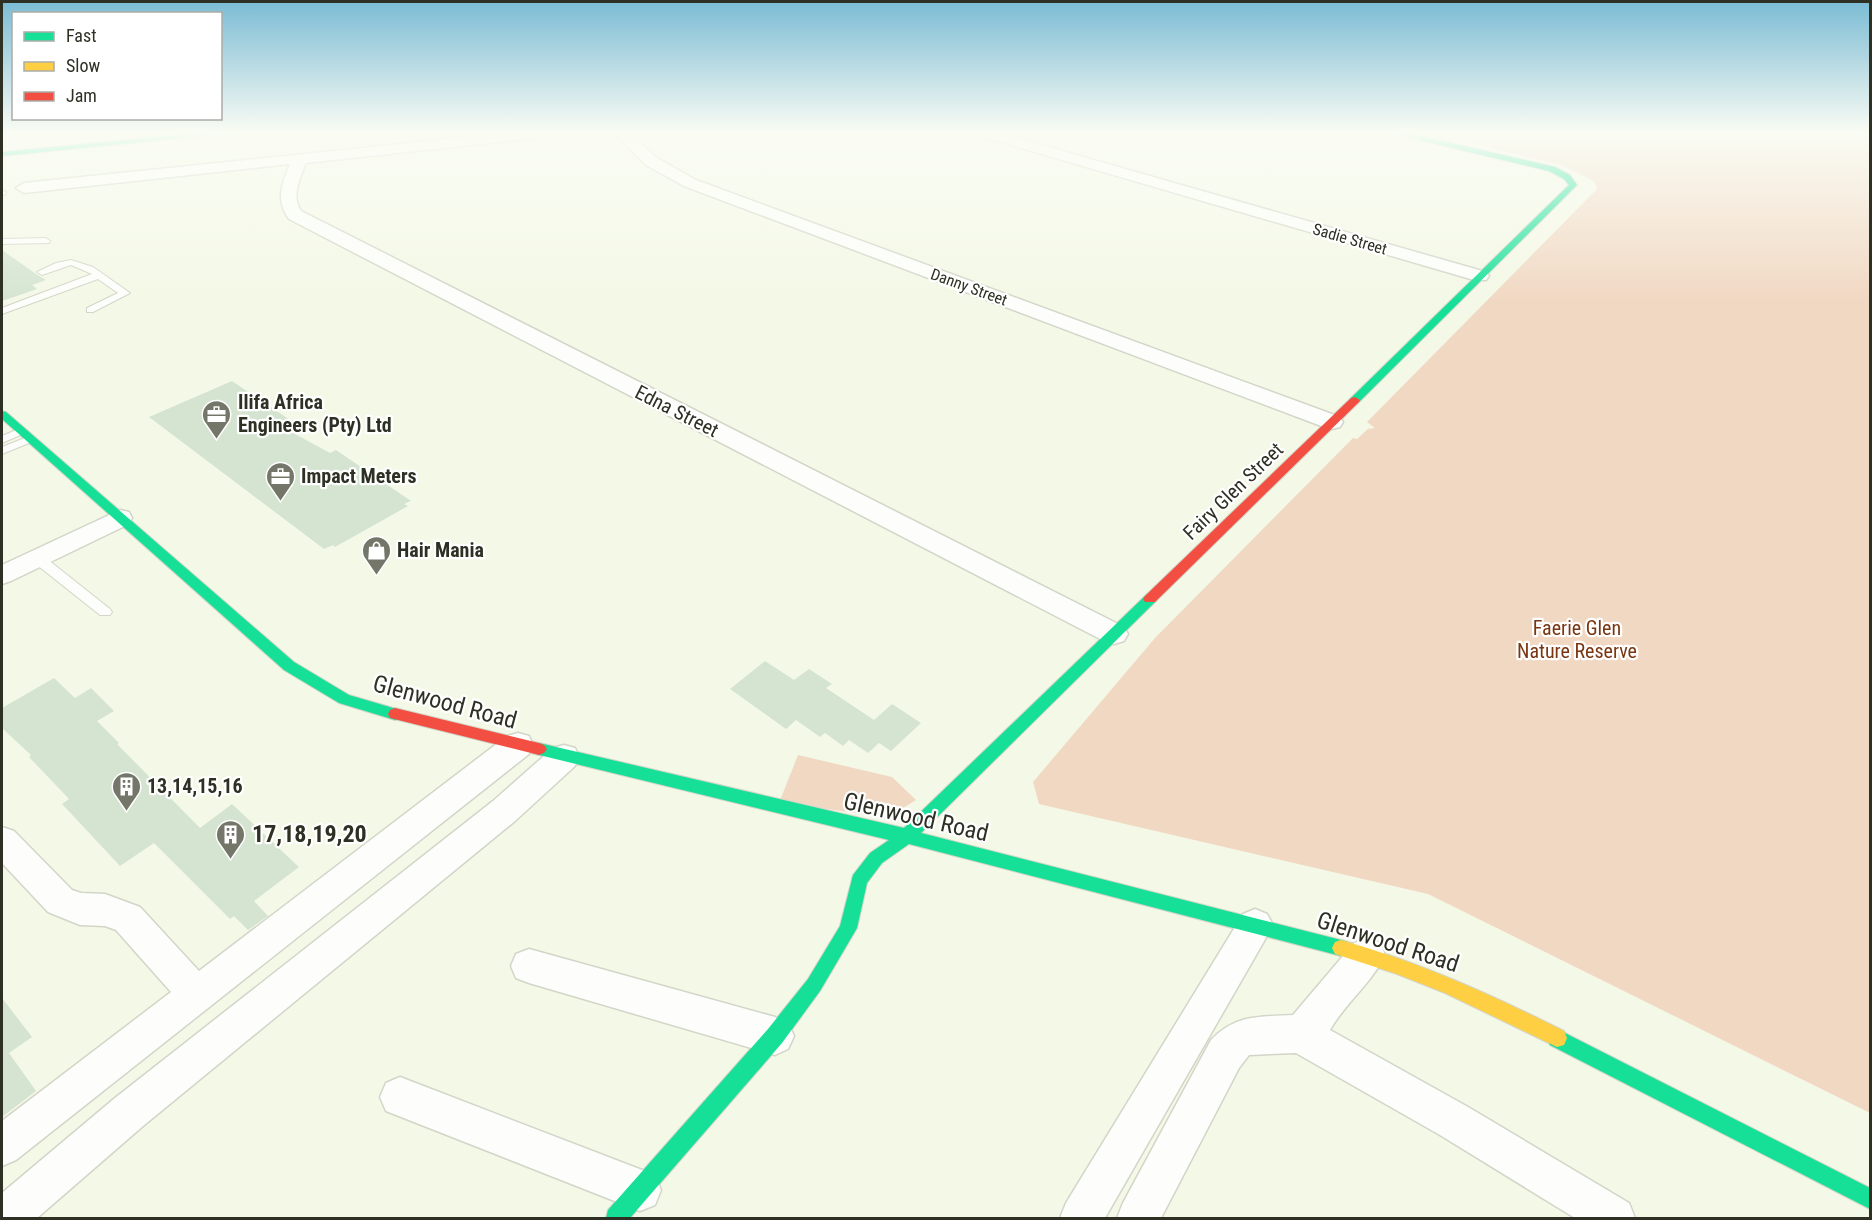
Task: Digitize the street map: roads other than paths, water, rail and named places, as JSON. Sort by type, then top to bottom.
[{"type":"street","name":"Edna Street","points":[[290,188],[286,200],[288,207],[295,215],[1114,634]]},
{"type":"street","name":"Danny Street","points":[[704,188],[1332,422]]},
{"type":"street","name":"Sadie Street","points":[[1177,188],[1480,276]]},
{"type":"street","name":"Fairy Glen Street","points":[[628,1204],[775,1036],[814,985],[848,928],[860,880],[876,858],[907,836],[1571,188]]},
{"type":"street","name":"Glenwood Road","points":[[2,414],[289,666],[344,699],[564,757],[867,829],[907,836],[1367,955],[1428,977],[1495,1006],[1870,1199]]},
{"type":"street","points":[[2,575],[120,518]]},
{"type":"street","points":[[2,1146],[518,745]]},
{"type":"street","points":[[6,1218],[129,1112],[504,811],[564,757]]},
{"type":"street","points":[[2,841],[60,901],[80,909],[105,910],[128,918],[197,994]]},
{"type":"street","points":[[1081,1218],[1255,925]]},
{"type":"street","points":[[1300,1034],[1314,1022],[1323,1006],[1367,955]]},
{"type":"street","points":[[529,966],[775,1036]]},
{"type":"street","points":[[1138,1218],[1225,1054],[1236,1042],[1247,1036],[1300,1034],[1454,1121],[1614,1218]]},
{"type":"street","points":[[400,1097],[628,1204]]},
{"type":"lane","points":[[2,242],[46,241]]},
{"type":"lane","points":[[42,272],[79,262],[125,293],[90,310]]},
{"type":"lane","points":[[2,311],[99,275]]},
{"type":"lane","points":[[2,440],[25,435]]},
{"type":"lane","points":[[2,451],[25,435]]},
{"type":"lane","points":[[37,558],[105,612]]},
{"type":"place","name":"Ilifa Africa Engineers (Pty) Ltd","points":[[217,440]]},
{"type":"place","name":"Impact Meters","points":[[280,502]]},
{"type":"place","name":"Hair Mania","points":[[376,576]]},
{"type":"place","name":"13,14,15,16","points":[[126,812]]},
{"type":"place","name":"17,18,19,20","points":[[231,860]]},
{"type":"park label","name":"Faerie Glen Nature Reserve","points":[[1577,640]]}]
